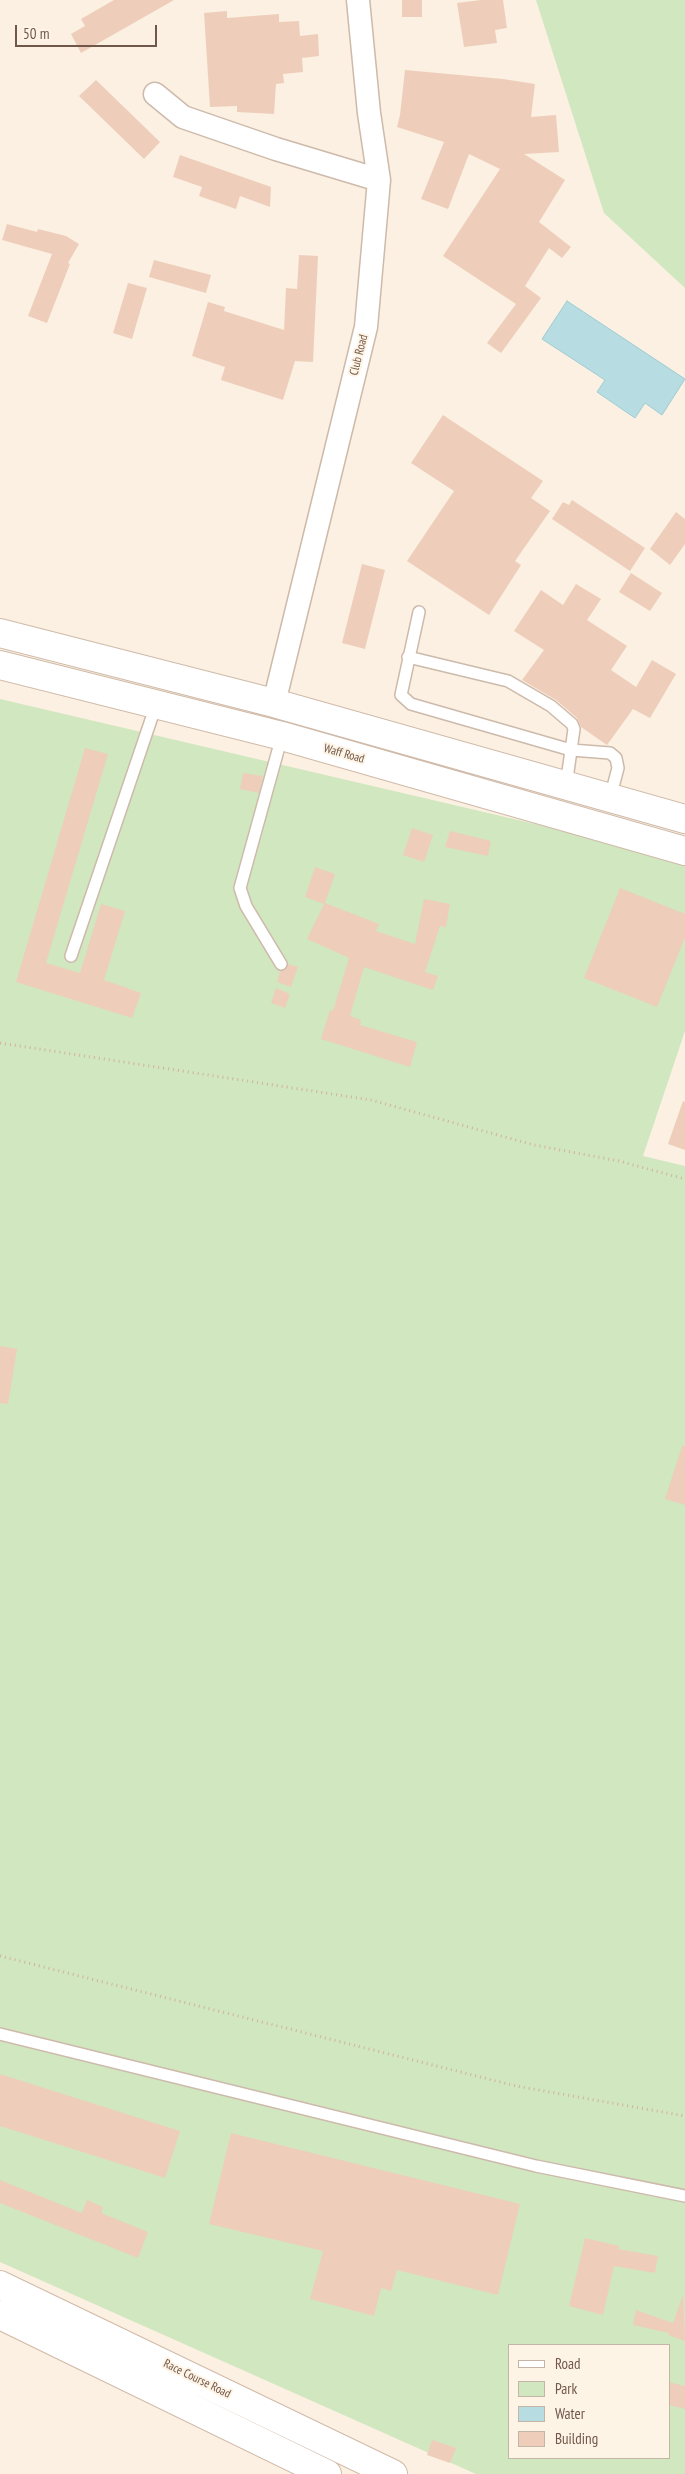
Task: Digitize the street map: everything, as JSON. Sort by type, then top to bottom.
[{"type":"street","name":"Club Road","points":[[274,703],[366,327],[379,180],[369,113],[358,0]]},
{"type":"street","points":[[155,94],[183,117],[276,149],[379,180]]},
{"type":"street","points":[[0,633],[274,703],[685,819]]},
{"type":"street","name":"Waff Road","points":[[0,665],[282,736],[685,851]]},
{"type":"street","name":"Race Course Road","points":[[0,2285],[393,2474]]},
{"type":"street","points":[[0,2315],[327,2474]]},
{"type":"lane","points":[[418,612],[401,695],[411,704],[571,750],[610,753],[616,758],[618,768],[610,798]]},
{"type":"lane","points":[[408,657],[508,681],[551,706],[572,724],[575,734],[566,786]]},
{"type":"lane","points":[[70,956],[156,705]]},
{"type":"lane","points":[[280,964],[246,906],[240,888],[282,736]]},
{"type":"lane","points":[[0,2034],[536,2166],[685,2196]]},
{"type":"path","points":[[0,1044],[371,1100],[534,1145],[619,1162],[685,1179]]},
{"type":"path","points":[[0,1956],[516,2086],[685,2116]]},
{"type":"green space","points":[[536,0],[685,0],[685,288],[604,213]]},
{"type":"green space","points":[[0,699],[685,859],[685,1031],[643,1156],[685,1166],[685,2474],[476,2474],[0,2262]]},
{"type":"water","points":[[567,301],[685,379],[662,415],[645,403],[635,418],[597,392],[605,380],[542,339]]},
{"type":"building","points":[[114,0],[174,0],[81,53],[71,34],[85,26],[81,19]]},
{"type":"building","points":[[402,0],[422,0],[422,17],[402,17]]},
{"type":"building","points":[[503,0],[507,28],[495,30],[497,43],[464,47],[457,3]]},
{"type":"building","points":[[227,11],[227,18],[279,14],[279,22],[299,21],[300,36],[318,34],[319,56],[302,58],[303,72],[283,74],[284,83],[276,84],[274,114],[237,112],[237,106],[210,107],[204,13]]},
{"type":"building","points":[[405,70],[503,79],[535,84],[531,117],[556,115],[559,152],[524,154],[565,180],[539,222],[571,247],[562,258],[549,248],[525,286],[541,298],[501,353],[487,343],[516,304],[443,256],[500,169],[469,154],[448,209],[421,199],[444,142],[397,127]]},
{"type":"building","points":[[96,80],[160,142],[144,159],[79,96]]},
{"type":"building","points":[[180,155],[271,187],[270,207],[240,196],[236,209],[199,196],[202,187],[173,177]]},
{"type":"building","points":[[7,224],[37,232],[38,229],[66,236],[79,244],[68,263],[70,264],[47,323],[28,316],[52,254],[2,240]]},
{"type":"building","points":[[299,255],[318,256],[313,362],[295,361],[283,400],[221,380],[225,367],[192,356],[208,302],[225,307],[224,311],[284,330],[286,288],[297,289]]},
{"type":"building","points":[[154,260],[211,275],[206,293],[149,277]]},
{"type":"building","points":[[128,283],[147,288],[132,339],[113,333]]},
{"type":"building","points":[[443,415],[543,481],[531,498],[550,511],[515,561],[521,565],[489,615],[407,561],[454,491],[411,463]]},
{"type":"building","points":[[572,500],[645,548],[630,571],[552,519],[563,502],[569,505]]},
{"type":"building","points":[[676,512],[685,519],[685,544],[670,565],[650,549]]},
{"type":"building","points":[[362,564],[385,570],[365,649],[342,643]]},
{"type":"building","points":[[631,573],[662,593],[650,611],[619,592]]},
{"type":"building","points":[[576,584],[601,599],[587,620],[627,646],[611,670],[636,687],[652,660],[676,674],[650,718],[633,709],[607,745],[581,727],[577,718],[556,700],[522,680],[544,650],[514,631],[541,590],[563,605]]},
{"type":"building","points":[[85,748],[108,754],[46,963],[80,973],[101,904],[125,911],[104,980],[141,993],[132,1018],[16,982]]},
{"type":"building","points":[[243,773],[263,776],[259,793],[240,789]]},
{"type":"building","points":[[412,828],[433,835],[424,862],[403,855]]},
{"type":"building","points":[[450,831],[491,841],[488,856],[445,847]]},
{"type":"building","points":[[315,867],[335,874],[325,903],[379,924],[376,931],[415,944],[424,899],[450,904],[446,927],[440,926],[425,972],[438,976],[433,990],[364,967],[350,1016],[361,1020],[360,1025],[417,1042],[410,1067],[321,1039],[330,1010],[333,1011],[349,958],[307,939],[324,904],[305,897]]},
{"type":"building","points":[[620,888],[685,914],[685,937],[657,1007],[584,978]]},
{"type":"building","points":[[288,964],[298,967],[291,987],[277,982],[280,971],[285,970]]},
{"type":"building","points":[[276,988],[290,994],[285,1008],[271,1003]]},
{"type":"building","points":[[683,1101],[685,1102],[685,1150],[668,1144]]},
{"type":"building","points":[[0,1346],[17,1349],[8,1404],[0,1403]]},
{"type":"building","points":[[682,1446],[685,1446],[685,1505],[665,1499]]},
{"type":"building","points":[[0,2074],[180,2131],[165,2178],[0,2126]]},
{"type":"building","points":[[231,2133],[520,2204],[498,2295],[397,2270],[391,2291],[381,2288],[374,2316],[310,2299],[323,2251],[209,2224]]},
{"type":"building","points":[[0,2180],[82,2213],[87,2200],[103,2207],[101,2213],[148,2232],[138,2258],[0,2203]]},
{"type":"building","points":[[585,2238],[619,2246],[618,2249],[658,2256],[655,2273],[614,2266],[603,2315],[569,2306]]},
{"type":"building","points":[[683,2295],[685,2341],[668,2335],[669,2333],[633,2325],[636,2310],[673,2323]]},
{"type":"building","points":[[670,2382],[685,2386],[685,2409],[670,2405]]},
{"type":"building","points":[[432,2440],[456,2448],[450,2463],[427,2455]]}]
